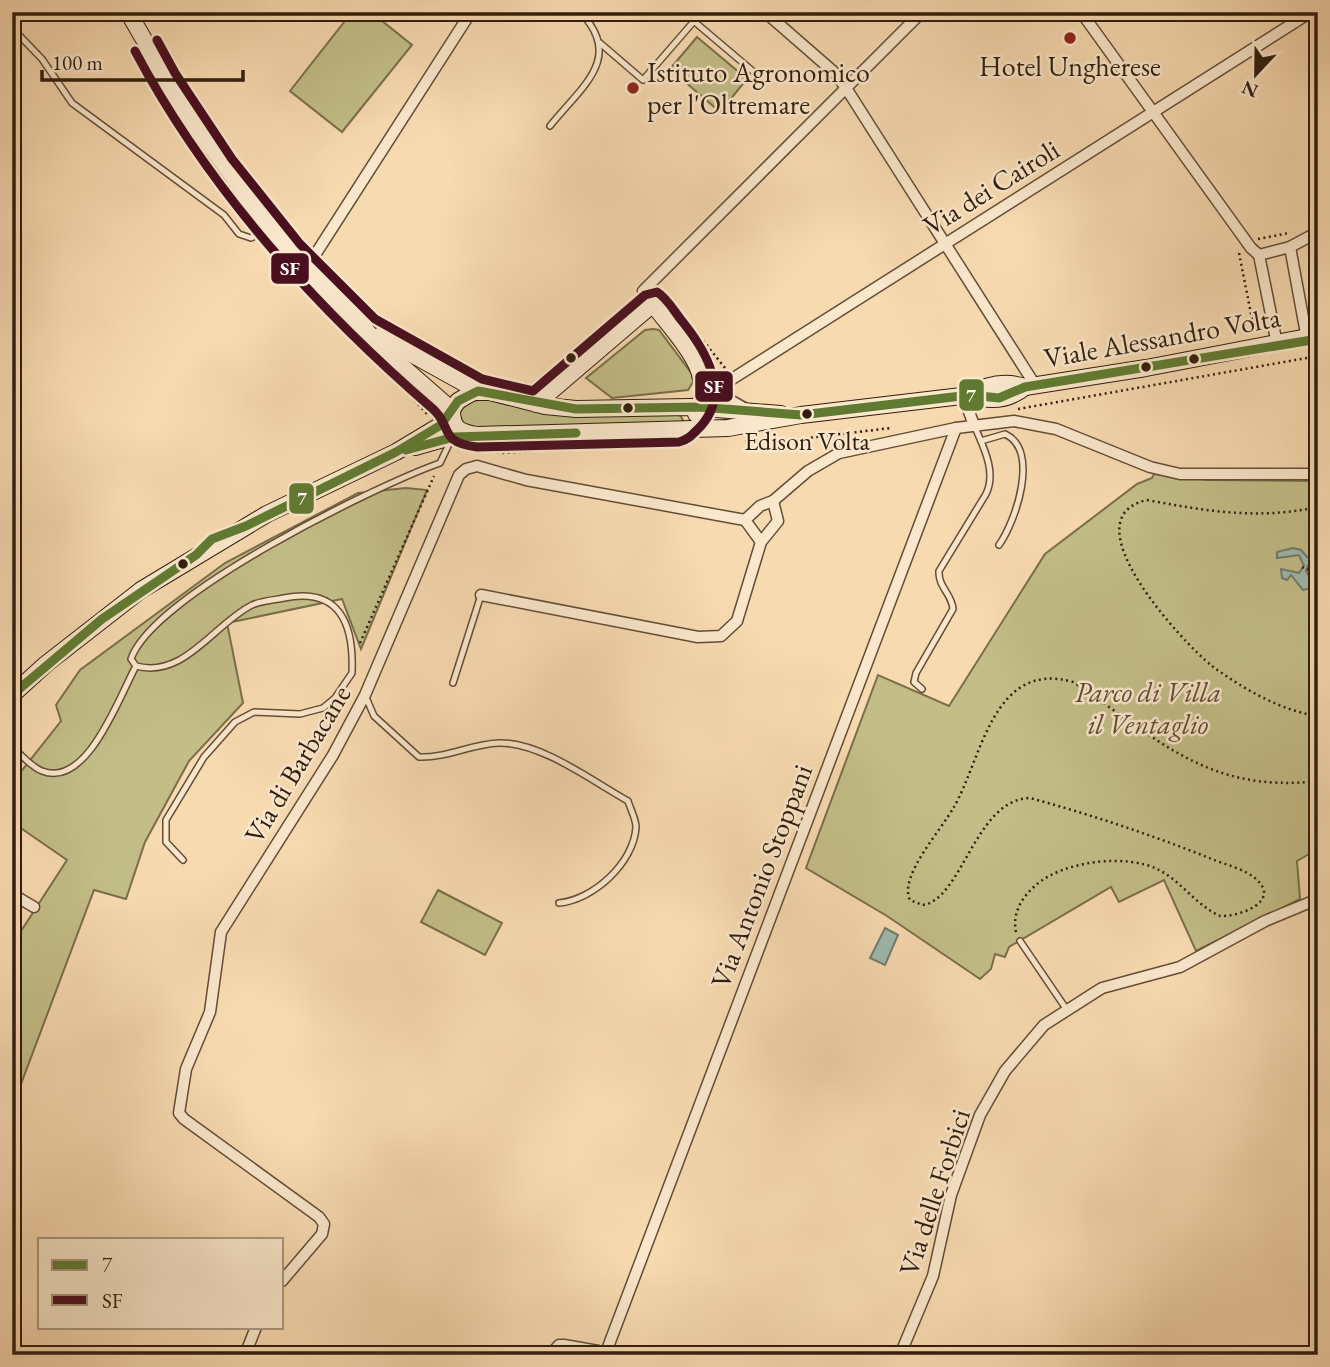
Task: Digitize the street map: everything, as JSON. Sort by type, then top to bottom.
[{"type":"main road","points":[[129,13],[191,121],[271,229],[306,269],[368,329],[388,354],[452,410],[455,428],[477,435]]},
{"type":"main road","points":[[536,404],[653,304],[700,368],[704,386],[700,407],[690,422],[679,430]]},
{"type":"main road","points":[[368,329],[478,391],[536,404],[584,409],[700,407],[755,418]]},
{"type":"main road","name":"Viale Alessandro Volta","points":[[755,418],[967,396],[984,400],[1014,396],[1030,386],[1314,338]]},
{"type":"main road","points":[[12,695],[102,619],[196,555],[209,552],[246,526],[396,452],[441,425],[461,399],[478,391]]},
{"type":"main road","points":[[396,452],[454,437],[679,430],[755,418]]},
{"type":"street","points":[[306,269],[471,12]]},
{"type":"street","points":[[765,12],[835,74],[846,88],[946,242],[1030,386]]},
{"type":"street","points":[[653,304],[643,290],[922,12]]},
{"type":"street","points":[[1082,12],[1251,248],[1259,255],[1277,345]]},
{"type":"street","name":"Via dei Cairoli","points":[[700,368],[718,380],[732,379],[1307,13]]},
{"type":"street","points":[[1259,255],[1290,247],[1318,232]]},
{"type":"street","points":[[1290,247],[1314,338]]},
{"type":"street","points":[[700,368],[723,396],[755,418]]},
{"type":"street","points":[[967,396],[974,425]]},
{"type":"street","points":[[761,542],[745,520],[760,506],[773,501],[808,471],[839,453],[974,425],[1014,421],[1042,425],[1150,467],[1180,474],[1318,474]]},
{"type":"street","name":"Via Antonio Stoppani","points":[[550,1355],[559,1345],[600,1354],[610,1341],[956,428]]},
{"type":"street","name":"Via di Barbacane","points":[[284,1278],[322,1234],[324,1224],[319,1217],[184,1119],[179,1114],[178,1101],[186,1069],[210,1012],[221,932],[333,755],[365,695],[459,475],[466,469],[477,466],[539,483],[745,520]]},
{"type":"street","points":[[481,595],[698,636],[722,636],[737,621],[761,542],[778,522],[773,501]]},
{"type":"street","points":[[12,894],[34,907]]},
{"type":"street","name":"Via delle Forbici","points":[[900,1355],[933,1276],[951,1195],[980,1115],[1005,1072],[1044,1025],[1102,988],[1180,967],[1265,921],[1318,899]]},
{"type":"street","points":[[245,1355],[256,1328]]},
{"type":"lane","points":[[550,126],[592,72],[601,55],[600,43],[593,26],[580,12]]},
{"type":"lane","points":[[683,12],[755,73]]},
{"type":"lane","points":[[600,43],[643,80],[702,12]]},
{"type":"lane","points":[[16,32],[42,59],[72,103],[224,215],[239,234],[251,238],[271,229]]},
{"type":"lane","points":[[922,689],[914,682],[916,673],[953,608],[951,598],[940,584],[939,571],[990,487],[991,474],[974,425]]},
{"type":"lane","points":[[981,441],[1005,434],[1013,438],[1023,454],[1015,513],[1011,528],[999,545]]},
{"type":"lane","points":[[183,860],[166,842],[166,820],[220,737],[236,722],[254,712],[300,715],[323,708],[344,687],[352,673],[353,658],[342,615],[324,599],[302,595],[253,605],[173,663],[152,668],[136,666],[131,659],[140,643],[159,623],[211,583],[284,536],[440,463],[454,437]]},
{"type":"lane","points":[[453,682],[481,595]]},
{"type":"lane","points":[[12,747],[39,771],[54,774],[82,762],[136,666]]},
{"type":"lane","points":[[365,695],[374,716],[419,757],[435,757],[472,746],[503,743],[547,754],[628,801],[636,827],[625,858],[601,887],[575,902],[559,903]]},
{"type":"lane","points":[[1020,941],[1068,1010]]},
{"type":"path","points":[[1257,239],[1291,232]]},
{"type":"path","points":[[1238,249],[1254,329]]},
{"type":"path","points":[[662,289],[727,371]]},
{"type":"path","points":[[359,300],[391,325]]},
{"type":"path","points":[[1010,411],[1318,356]]},
{"type":"path","points":[[762,440],[896,428]]},
{"type":"path","points":[[493,458],[495,452]]},
{"type":"path","points":[[353,658],[427,490]]},
{"type":"path","points":[[1318,507],[1250,515],[1147,500],[1135,503],[1125,511],[1118,528],[1119,543],[1131,565],[1158,610],[1185,642],[1245,688],[1279,704],[1318,716]]},
{"type":"path","points":[[1302,567],[1308,570]]},
{"type":"path","points":[[1020,941],[1014,921],[1028,892],[1048,875],[1079,863],[1118,862],[1156,868],[1220,916],[1249,912],[1256,907],[1262,894],[1256,879],[1202,855],[1112,820],[1030,798],[1018,798],[1009,801],[996,813],[938,897],[922,905],[910,900],[906,894],[909,876],[964,789],[993,717],[1008,698],[1024,686],[1041,679],[1059,678],[1073,682],[1156,741],[1222,775],[1283,785],[1318,781]]},
{"type":"green space","points":[[352,12],[371,12],[412,45],[342,132],[290,91]]},
{"type":"green space","points":[[697,37],[747,79],[720,112],[670,69]]},
{"type":"green space","points":[[645,330],[659,330],[692,374],[693,382],[688,390],[612,398],[586,378]]},
{"type":"green space","points":[[489,399],[679,414],[683,420],[681,423],[466,429],[459,415],[464,407],[475,401]]},
{"type":"green space","name":"Parco di Villa il Ventaglio","points":[[1154,474],[1208,480],[1318,481],[1318,849],[1297,861],[1300,899],[1196,951],[1164,880],[1119,902],[1111,887],[1009,947],[1005,957],[995,954],[991,969],[980,979],[887,916],[806,868],[878,675],[949,706],[1045,554]]},
{"type":"green space","points":[[406,488],[427,490],[361,649],[342,599],[227,623],[243,703],[189,761],[145,842],[126,899],[94,890],[12,1108],[12,945],[67,860],[12,822],[12,783],[61,721],[56,705],[80,670],[225,563],[358,493]]},
{"type":"green space","points":[[438,890],[502,923],[485,955],[421,922]]},
{"type":"water","points":[[1293,548],[1301,550],[1307,557],[1318,550],[1318,558],[1310,561],[1306,571],[1310,578],[1318,581],[1318,586],[1303,590],[1291,575],[1287,580],[1282,578],[1281,569],[1299,573],[1304,566],[1299,555],[1277,558],[1277,552]]},
{"type":"water","points":[[885,928],[898,935],[885,965],[870,958]]},
{"type":"transit line","name":"SF","points":[[135,51],[196,151],[268,244],[347,330],[433,409],[451,438],[477,447],[679,442],[691,436],[708,417],[715,389],[707,360],[691,333],[657,292],[645,295],[533,391],[482,379],[375,319],[300,244],[232,159],[175,73],[157,40]]},
{"type":"transit line","name":"7","points":[[12,695],[102,619],[196,555],[212,539],[246,526],[396,452],[441,425],[458,401],[478,391],[576,409],[700,407],[801,415],[970,395],[999,398],[1025,387],[1318,339]]},
{"type":"transit line","name":"7","points":[[406,450],[454,437],[576,433]]},
{"type":"place","name":"Hotel Ungherese","points":[[1070,38]]},
{"type":"place","name":"Istituto Agronomico per l'Oltremare","points":[[633,88]]},
{"type":"place","name":"Edison Volta","points":[[807,414]]}]
